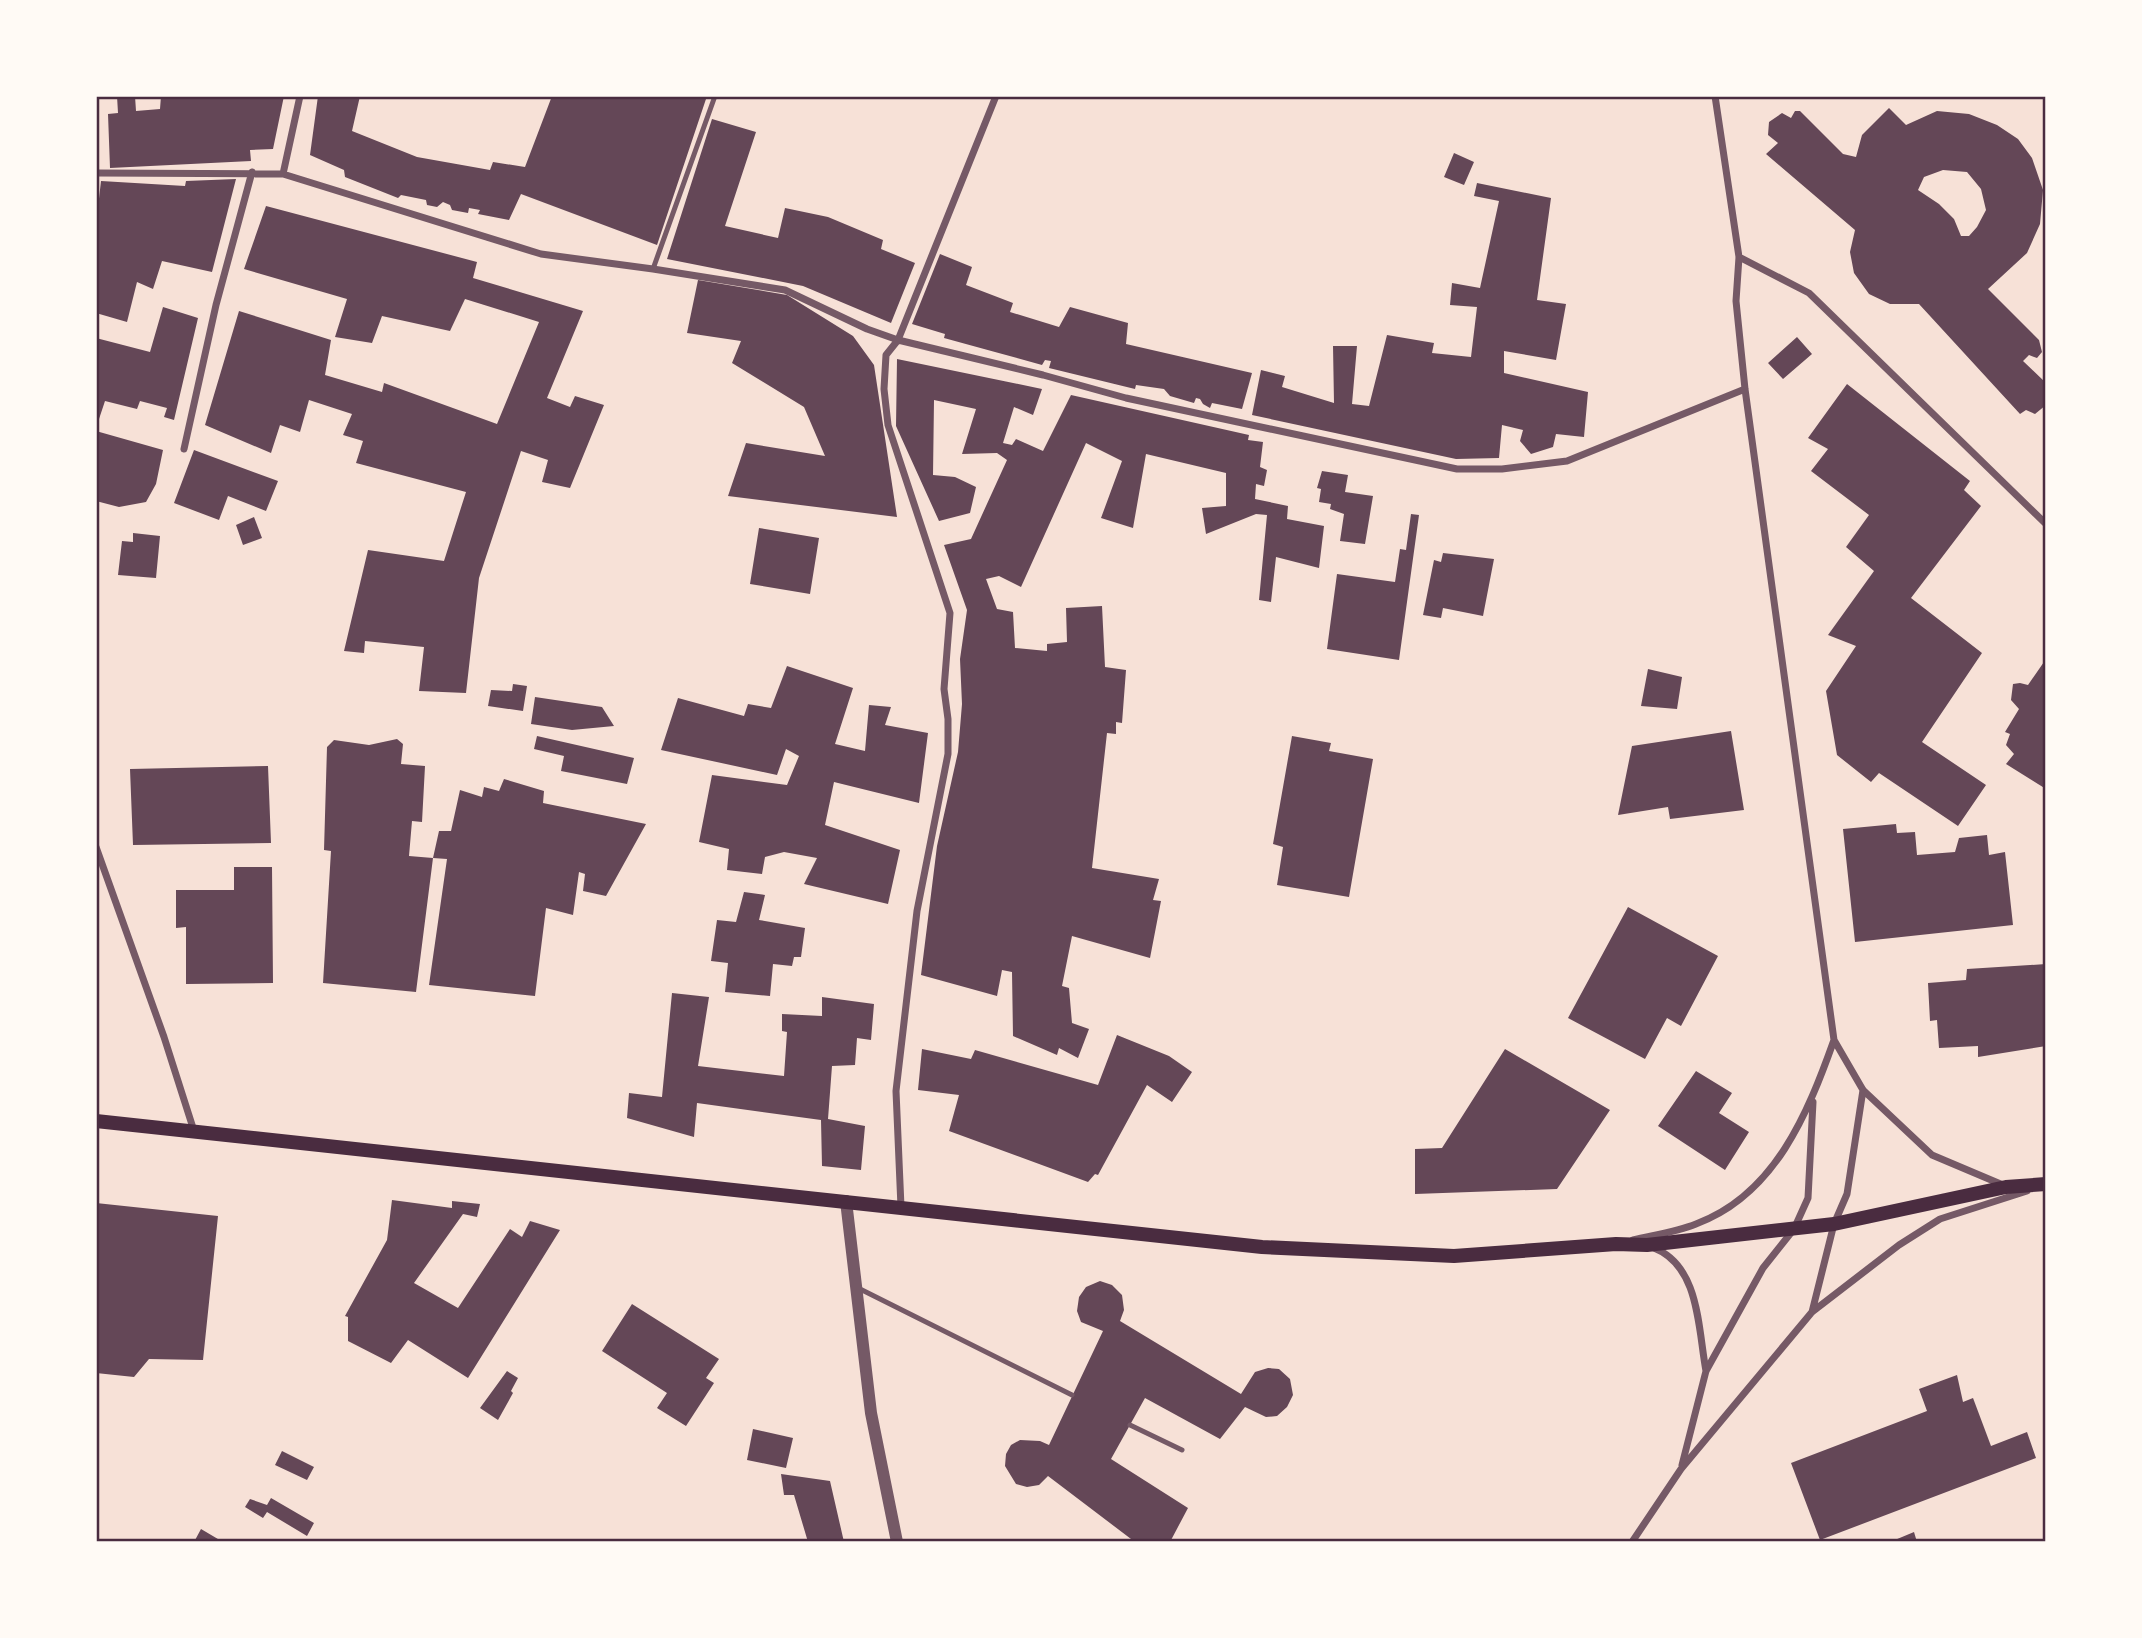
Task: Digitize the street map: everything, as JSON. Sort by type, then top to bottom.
[{"type":"main road","points":[[96,1121],[1262,1247],[1354,1253],[1454,1256],[1616,1244],[1647,1245],[1835,1224],[2006,1187],[2046,1184]]},
{"type":"street","points":[[283,174],[300,96]]},
{"type":"street","points":[[901,1208],[896,1091],[917,911],[948,754],[948,719],[944,689],[950,613],[888,425],[884,389],[886,355],[898,340],[996,96]]},
{"type":"street","points":[[1715,96],[1738,257],[1736,301],[1745,389],[1834,1040],[1863,1090],[1932,1155],[2006,1187]]},
{"type":"street","points":[[184,449],[216,305],[252,172]]},
{"type":"street","points":[[96,173],[283,174],[541,254],[653,268],[785,290],[867,329],[898,340],[1126,398],[1457,469],[1502,469],[1567,461],[1745,389]]},
{"type":"street","points":[[1738,257],[1809,293],[2046,524]]},
{"type":"street","points":[[96,847],[164,1037],[194,1132]]},
{"type":"street","points":[[1616,1244],[1696,1224],[1739,1202],[1778,1161],[1814,1098],[1834,1040]]},
{"type":"street","points":[[1812,1312],[1835,1224],[1847,1194],[1863,1090]]},
{"type":"street","points":[[1681,1469],[1706,1371],[1763,1268],[1794,1229],[1808,1198],[1814,1098]]},
{"type":"street","points":[[1632,1542],[1681,1469],[1812,1312],[1899,1245],[1940,1219],[2046,1184]]},
{"type":"street","points":[[846,1201],[871,1413],[897,1542]]},
{"type":"street","points":[[1647,1245],[1667,1253],[1680,1265],[1695,1300],[1706,1371]]},
{"type":"lane","points":[[653,268],[715,96]]},
{"type":"lane","points":[[855,1287],[1072,1395]]},
{"type":"lane","points":[[1130,1425],[1182,1450]]},
{"type":"building","points":[[117,96],[135,96],[136,111],[160,109],[161,96],[284,96],[273,149],[250,150],[251,161],[110,168],[108,114],[118,113]]},
{"type":"building","points":[[318,96],[360,96],[352,131],[417,157],[490,170],[493,162],[525,167],[552,96],[707,96],[657,245],[521,194],[509,220],[478,214],[480,210],[469,208],[468,213],[452,210],[450,205],[443,202],[437,207],[427,205],[426,200],[401,195],[398,198],[345,177],[344,170],[310,155]]},
{"type":"building","points":[[1889,108],[1906,125],[1937,111],[1969,114],[1997,125],[2018,139],[2032,158],[2043,190],[2040,224],[2027,253],[1988,289],[2039,340],[2042,352],[2037,358],[2029,355],[2023,361],[2046,383],[2046,405],[2035,414],[2026,410],[2020,414],[1919,304],[1890,304],[1869,294],[1854,273],[1850,252],[1855,230],[1766,154],[1778,143],[1768,135],[1769,122],[1782,113],[1791,118],[1795,111],[1800,111],[1843,154],[1856,157],[1862,135]],"holes":[[[1943,170],[1967,172],[1981,189],[1986,210],[1969,236],[1961,236],[1954,219],[1939,204],[1918,190],[1924,177]]]},
{"type":"building","points":[[712,119],[756,132],[725,226],[778,238],[785,208],[828,217],[883,240],[881,249],[915,263],[891,323],[803,286],[667,259]]},
{"type":"building","points":[[1454,153],[1474,162],[1464,185],[1444,177]]},
{"type":"building","points":[[236,179],[212,272],[162,261],[153,289],[137,282],[127,322],[96,313],[96,225],[101,181],[185,186],[186,181]]},
{"type":"building","points":[[1477,183],[1551,198],[1537,300],[1566,304],[1556,360],[1504,351],[1504,373],[1588,392],[1584,437],[1556,434],[1553,447],[1531,454],[1520,441],[1523,430],[1502,425],[1499,458],[1456,459],[1252,415],[1261,370],[1285,376],[1282,387],[1334,403],[1333,346],[1357,346],[1352,404],[1369,406],[1387,335],[1434,343],[1432,353],[1471,357],[1477,307],[1450,305],[1452,283],[1480,288],[1499,201],[1474,196]]},
{"type":"building","points":[[266,206],[477,262],[473,278],[583,311],[547,398],[570,407],[575,396],[604,405],[570,488],[542,482],[548,460],[521,451],[479,578],[466,693],[419,691],[424,647],[365,641],[364,653],[344,651],[368,550],[444,561],[466,492],[356,463],[363,441],[343,435],[352,414],[309,400],[300,432],[280,425],[271,453],[205,425],[239,311],[331,340],[325,375],[382,392],[384,383],[497,424],[539,322],[465,299],[450,331],[382,316],[372,343],[335,337],[347,299],[244,269]]},
{"type":"building","points":[[940,254],[972,267],[966,285],[1013,303],[1010,312],[1059,327],[1070,307],[1128,323],[1126,344],[1252,373],[1242,409],[1212,403],[1210,408],[1200,399],[1196,398],[1194,403],[1170,396],[1164,389],[1136,385],[1135,389],[1049,368],[1051,361],[1045,360],[1042,365],[944,338],[945,334],[912,324]]},
{"type":"building","points":[[698,280],[787,295],[853,336],[874,365],[897,517],[728,496],[746,443],[825,456],[804,407],[732,363],[741,341],[687,333]]},
{"type":"building","points":[[163,307],[198,318],[174,420],[164,417],[167,408],[140,401],[137,409],[105,401],[96,428],[96,338],[150,352]]},
{"type":"building","points":[[1797,337],[1812,354],[1783,379],[1768,363]]},
{"type":"building","points":[[897,359],[1042,389],[1033,415],[1014,407],[1003,443],[1012,445],[1016,439],[1043,451],[1071,395],[1249,435],[1248,440],[1263,442],[1260,467],[1267,470],[1264,486],[1256,484],[1255,499],[1288,506],[1287,519],[1324,526],[1319,568],[1276,557],[1271,602],[1259,600],[1267,515],[1256,514],[1206,534],[1202,508],[1226,506],[1226,473],[1146,454],[1133,528],[1101,518],[1122,461],[1086,443],[1021,587],[999,576],[986,579],[997,609],[1013,612],[1015,648],[1047,651],[1047,644],[1067,642],[1066,608],[1102,606],[1105,667],[1126,670],[1122,723],[1116,722],[1116,734],[1107,733],[1092,868],[1159,879],[1153,900],[1161,901],[1150,958],[1072,936],[1062,986],[1069,988],[1072,1023],[1089,1029],[1078,1058],[1059,1048],[1057,1055],[1013,1036],[1012,972],[1002,970],[997,996],[921,975],[937,846],[958,752],[962,704],[960,659],[967,610],[944,545],[971,539],[1007,460],[997,453],[962,454],[976,409],[934,400],[933,475],[955,477],[976,487],[970,513],[939,521],[896,426]]},
{"type":"building","points":[[1847,384],[1970,481],[1964,490],[1981,506],[1911,598],[1982,653],[1922,742],[1986,785],[1958,826],[1879,773],[1871,782],[1837,755],[1826,691],[1856,646],[1828,635],[1874,571],[1846,547],[1869,515],[1811,471],[1828,449],[1808,438]]},
{"type":"building","points":[[96,431],[163,450],[156,484],[146,502],[119,507],[96,501]]},
{"type":"building","points":[[194,450],[278,481],[266,511],[228,496],[219,520],[174,503]]},
{"type":"building","points":[[1322,471],[1348,475],[1345,492],[1373,496],[1365,544],[1340,541],[1344,514],[1330,509],[1331,504],[1319,502],[1321,489],[1317,488]]},
{"type":"building","points":[[1411,514],[1419,515],[1399,660],[1327,649],[1337,574],[1395,582],[1400,549],[1406,550]]},
{"type":"building","points":[[254,517],[262,538],[243,545],[236,525]]},
{"type":"building","points":[[759,528],[819,538],[810,594],[750,584]]},
{"type":"building","points":[[133,533],[160,536],[156,578],[118,575],[122,541],[133,542]]},
{"type":"building","points":[[1443,553],[1494,559],[1483,616],[1443,608],[1441,618],[1423,615],[1434,560],[1441,562]]},
{"type":"building","points":[[2046,659],[2046,789],[2006,764],[2014,754],[2006,745],[2010,734],[2005,732],[2019,709],[2011,700],[2013,684],[2028,685]]},
{"type":"building","points":[[787,666],[853,688],[835,744],[865,751],[869,705],[891,707],[885,725],[928,733],[919,803],[834,782],[825,825],[900,850],[888,904],[804,884],[817,858],[784,852],[765,857],[762,874],[727,870],[729,849],[699,842],[712,775],[787,785],[799,756],[786,749],[777,775],[661,750],[678,698],[744,716],[748,704],[771,708]]},
{"type":"building","points":[[1648,669],[1682,677],[1677,709],[1641,706]]},
{"type":"building","points":[[513,684],[527,686],[523,711],[488,706],[491,690],[512,691]]},
{"type":"building","points":[[535,697],[602,707],[614,726],[572,730],[531,724]]},
{"type":"building","points":[[1731,731],[1744,810],[1670,819],[1668,807],[1618,815],[1632,746]]},
{"type":"building","points":[[537,736],[634,758],[627,784],[561,771],[564,756],[534,749]]},
{"type":"building","points":[[1292,736],[1331,743],[1329,751],[1373,759],[1349,897],[1277,885],[1283,847],[1273,844]]},
{"type":"building","points":[[397,739],[403,744],[401,764],[425,766],[422,822],[412,821],[409,856],[433,858],[416,992],[323,983],[331,851],[324,850],[327,747],[334,740],[369,745]]},
{"type":"building","points":[[268,766],[271,843],[133,845],[130,769]]},
{"type":"building","points":[[504,779],[544,791],[543,803],[646,824],[606,896],[583,891],[585,874],[579,872],[573,915],[546,908],[535,996],[429,985],[447,859],[433,858],[439,831],[451,831],[460,790],[482,797],[484,787],[499,791]]},
{"type":"building","points":[[1896,824],[1897,833],[1915,832],[1917,855],[1955,852],[1959,838],[1987,835],[1989,855],[2005,852],[2013,925],[1855,942],[1843,829]]},
{"type":"building","points":[[234,867],[272,867],[273,983],[186,984],[186,927],[176,928],[176,890],[234,890]]},
{"type":"building","points":[[744,892],[765,895],[759,920],[805,928],[801,957],[794,957],[792,966],[773,964],[770,996],[725,992],[728,963],[711,961],[717,920],[736,922]]},
{"type":"building","points":[[1628,907],[1718,956],[1681,1026],[1667,1018],[1645,1059],[1568,1018]]},
{"type":"building","points":[[2046,964],[2046,1046],[1978,1057],[1978,1046],[1939,1048],[1937,1020],[1930,1021],[1928,983],[1966,980],[1967,969]]},
{"type":"building","points":[[672,993],[709,997],[698,1066],[784,1076],[787,1032],[782,1031],[782,1014],[822,1016],[822,997],[874,1004],[871,1040],[857,1038],[855,1065],[832,1066],[828,1119],[865,1126],[861,1170],[822,1166],[821,1120],[697,1103],[694,1137],[627,1118],[629,1093],[662,1097]]},
{"type":"building","points":[[1117,1035],[1169,1056],[1192,1072],[1172,1102],[1147,1085],[1098,1175],[1095,1174],[1088,1182],[949,1131],[959,1095],[918,1090],[922,1049],[971,1059],[975,1050],[1098,1085]]},
{"type":"building","points":[[1505,1049],[1610,1110],[1557,1189],[1415,1194],[1415,1149],[1442,1148]]},
{"type":"building","points":[[1696,1071],[1732,1093],[1719,1113],[1749,1132],[1725,1170],[1658,1126]]},
{"type":"building","points":[[392,1200],[452,1208],[452,1201],[480,1204],[477,1217],[463,1214],[414,1283],[458,1308],[510,1229],[522,1237],[530,1221],[560,1230],[468,1378],[408,1340],[391,1363],[348,1341],[348,1317],[345,1316],[387,1240]]},
{"type":"building","points":[[96,1203],[218,1216],[203,1360],[149,1359],[134,1377],[96,1373]]},
{"type":"building","points":[[1100,1281],[1112,1285],[1122,1295],[1124,1310],[1120,1321],[1241,1394],[1255,1372],[1268,1368],[1279,1369],[1290,1379],[1293,1395],[1287,1407],[1277,1416],[1266,1417],[1245,1407],[1220,1439],[1145,1398],[1111,1459],[1188,1508],[1170,1542],[1135,1542],[1048,1476],[1039,1485],[1027,1487],[1016,1484],[1005,1466],[1006,1454],[1011,1445],[1020,1440],[1040,1441],[1049,1445],[1103,1331],[1081,1322],[1077,1311],[1079,1297],[1086,1287]]},
{"type":"building","points":[[632,1304],[719,1359],[706,1378],[714,1383],[686,1426],[657,1408],[667,1393],[602,1351]]},
{"type":"building","points":[[507,1371],[518,1378],[498,1420],[480,1408]]},
{"type":"building","points":[[1957,1375],[1963,1402],[1973,1398],[1991,1446],[2027,1432],[2036,1458],[1820,1540],[1791,1463],[1927,1411],[1919,1389]]},
{"type":"building","points":[[753,1429],[793,1438],[786,1468],[747,1460]]},
{"type":"building","points":[[282,1451],[314,1467],[307,1480],[275,1465]]},
{"type":"building","points":[[781,1474],[830,1481],[844,1542],[808,1542],[794,1495],[784,1495]]},
{"type":"building","points":[[271,1498],[314,1523],[307,1536],[267,1512],[263,1518],[245,1507],[250,1499],[267,1505]]},
{"type":"building","points":[[201,1529],[223,1542],[194,1542]]},
{"type":"building","points":[[1914,1532],[1917,1542],[1890,1542]]}]
